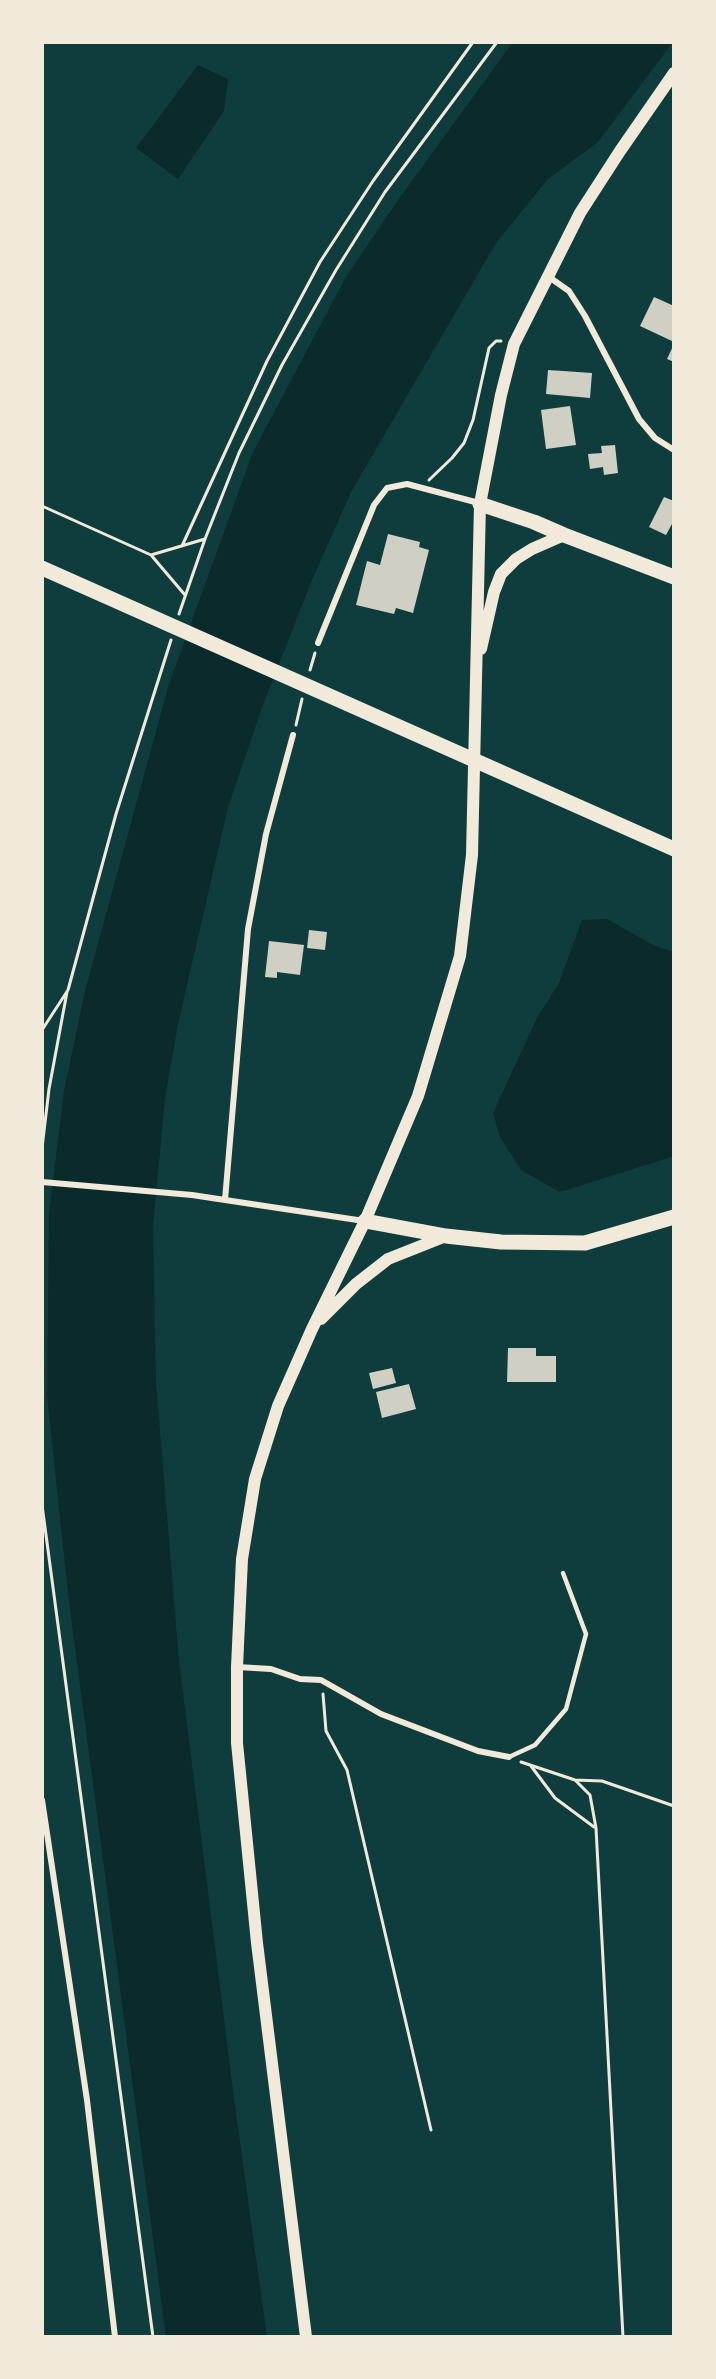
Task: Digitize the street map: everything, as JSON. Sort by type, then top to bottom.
[{"type":"main road","points":[[306,2337],[257,1942],[237,1743],[237,1667],[242,1559],[255,1479],[278,1406],[312,1329],[365,1221],[418,1096],[460,956],[472,855],[480,504],[501,395],[514,344],[580,213],[674,73]]},
{"type":"main road","points":[[480,504],[534,522],[564,536],[674,577]]},
{"type":"main road","points":[[475,677],[494,592],[501,574],[516,559],[532,549],[564,536]]},
{"type":"main road","points":[[42,568],[316,692],[674,849]]},
{"type":"main road","points":[[626,828],[674,842]]},
{"type":"main road","points":[[626,828],[674,857]]},
{"type":"main road","points":[[365,1221],[446,1236],[501,1242],[585,1243],[674,1217]]},
{"type":"main road","points":[[312,1329],[376,1267],[400,1252],[446,1236]]},
{"type":"street","points":[[549,277],[569,291],[585,316],[639,419],[655,438],[674,450]]},
{"type":"street","points":[[318,643],[374,505],[387,488],[406,484],[480,504]]},
{"type":"street","points":[[225,1200],[248,929],[266,834],[293,735]]},
{"type":"street","points":[[42,1182],[192,1195],[365,1221]]},
{"type":"street","points":[[237,1667],[270,1669],[300,1678],[321,1680],[381,1714],[478,1751],[509,1757]]},
{"type":"street","points":[[42,1800],[87,2100],[115,2337]]},
{"type":"lane","points":[[509,1757],[535,1745],[566,1709],[586,1634],[563,1573]]},
{"type":"path","points":[[182,546],[267,361],[320,262],[373,181],[473,42]]},
{"type":"path","points":[[179,616],[205,539],[239,453],[272,384],[336,270],[385,192],[497,42]]},
{"type":"path","points":[[420,487],[464,444],[473,420],[489,348],[496,341],[514,344]]},
{"type":"path","points":[[42,506],[151,555],[185,596]]},
{"type":"path","points":[[151,555],[205,539]]},
{"type":"path","points":[[42,1148],[49,1089],[68,990],[116,814],[172,636]]},
{"type":"path","points":[[42,1030],[68,990]]},
{"type":"path","points":[[42,1505],[153,2337]]},
{"type":"path","points":[[321,1680],[326,1706],[327,1731],[347,1770],[431,2130]]},
{"type":"path","points":[[509,1757],[575,1780],[602,1781],[674,1806]]},
{"type":"path","points":[[531,1766],[555,1798],[596,1828]]},
{"type":"path","points":[[575,1780],[590,1795],[596,1828],[623,2337]]},
{"type":"water","points":[[513,42],[673,42],[598,142],[548,179],[496,243],[351,492],[312,580],[264,702],[228,807],[178,1024],[165,1098],[153,1227],[156,1382],[179,1661],[235,2106],[267,2337],[166,2337],[69,1602],[47,1395],[49,1214],[64,1091],[85,991],[169,684],[253,452],[346,277],[398,200]]},
{"type":"water","points":[[198,65],[228,79],[224,111],[178,179],[136,148]]},
{"type":"water","points":[[607,919],[655,946],[674,952],[674,1156],[560,1192],[521,1170],[500,1137],[493,1113],[537,1018],[559,983],[582,920]]},
{"type":"building","points":[[654,297],[674,306],[674,342],[640,326]]},
{"type":"building","points":[[674,344],[674,362],[667,359]]},
{"type":"building","points":[[548,370],[592,373],[590,398],[546,394]]},
{"type":"building","points":[[570,406],[576,445],[546,449],[541,410]]},
{"type":"building","points":[[615,445],[618,473],[604,475],[603,467],[590,469],[588,454],[602,453],[601,446]]},
{"type":"building","points":[[664,497],[674,501],[674,525],[672,524],[666,535],[649,527]]},
{"type":"building","points":[[388,534],[420,542],[419,547],[429,550],[413,613],[396,608],[394,614],[356,605],[367,561],[380,565]]},
{"type":"building","points":[[309,930],[327,932],[325,950],[307,948]]},
{"type":"building","points":[[269,941],[304,945],[300,975],[277,972],[277,978],[265,977]]},
{"type":"building","points":[[508,1348],[536,1348],[536,1356],[556,1356],[556,1382],[507,1382]]},
{"type":"building","points":[[392,1368],[396,1383],[373,1389],[369,1373]]},
{"type":"building","points":[[409,1384],[416,1409],[382,1418],[376,1392]]}]
